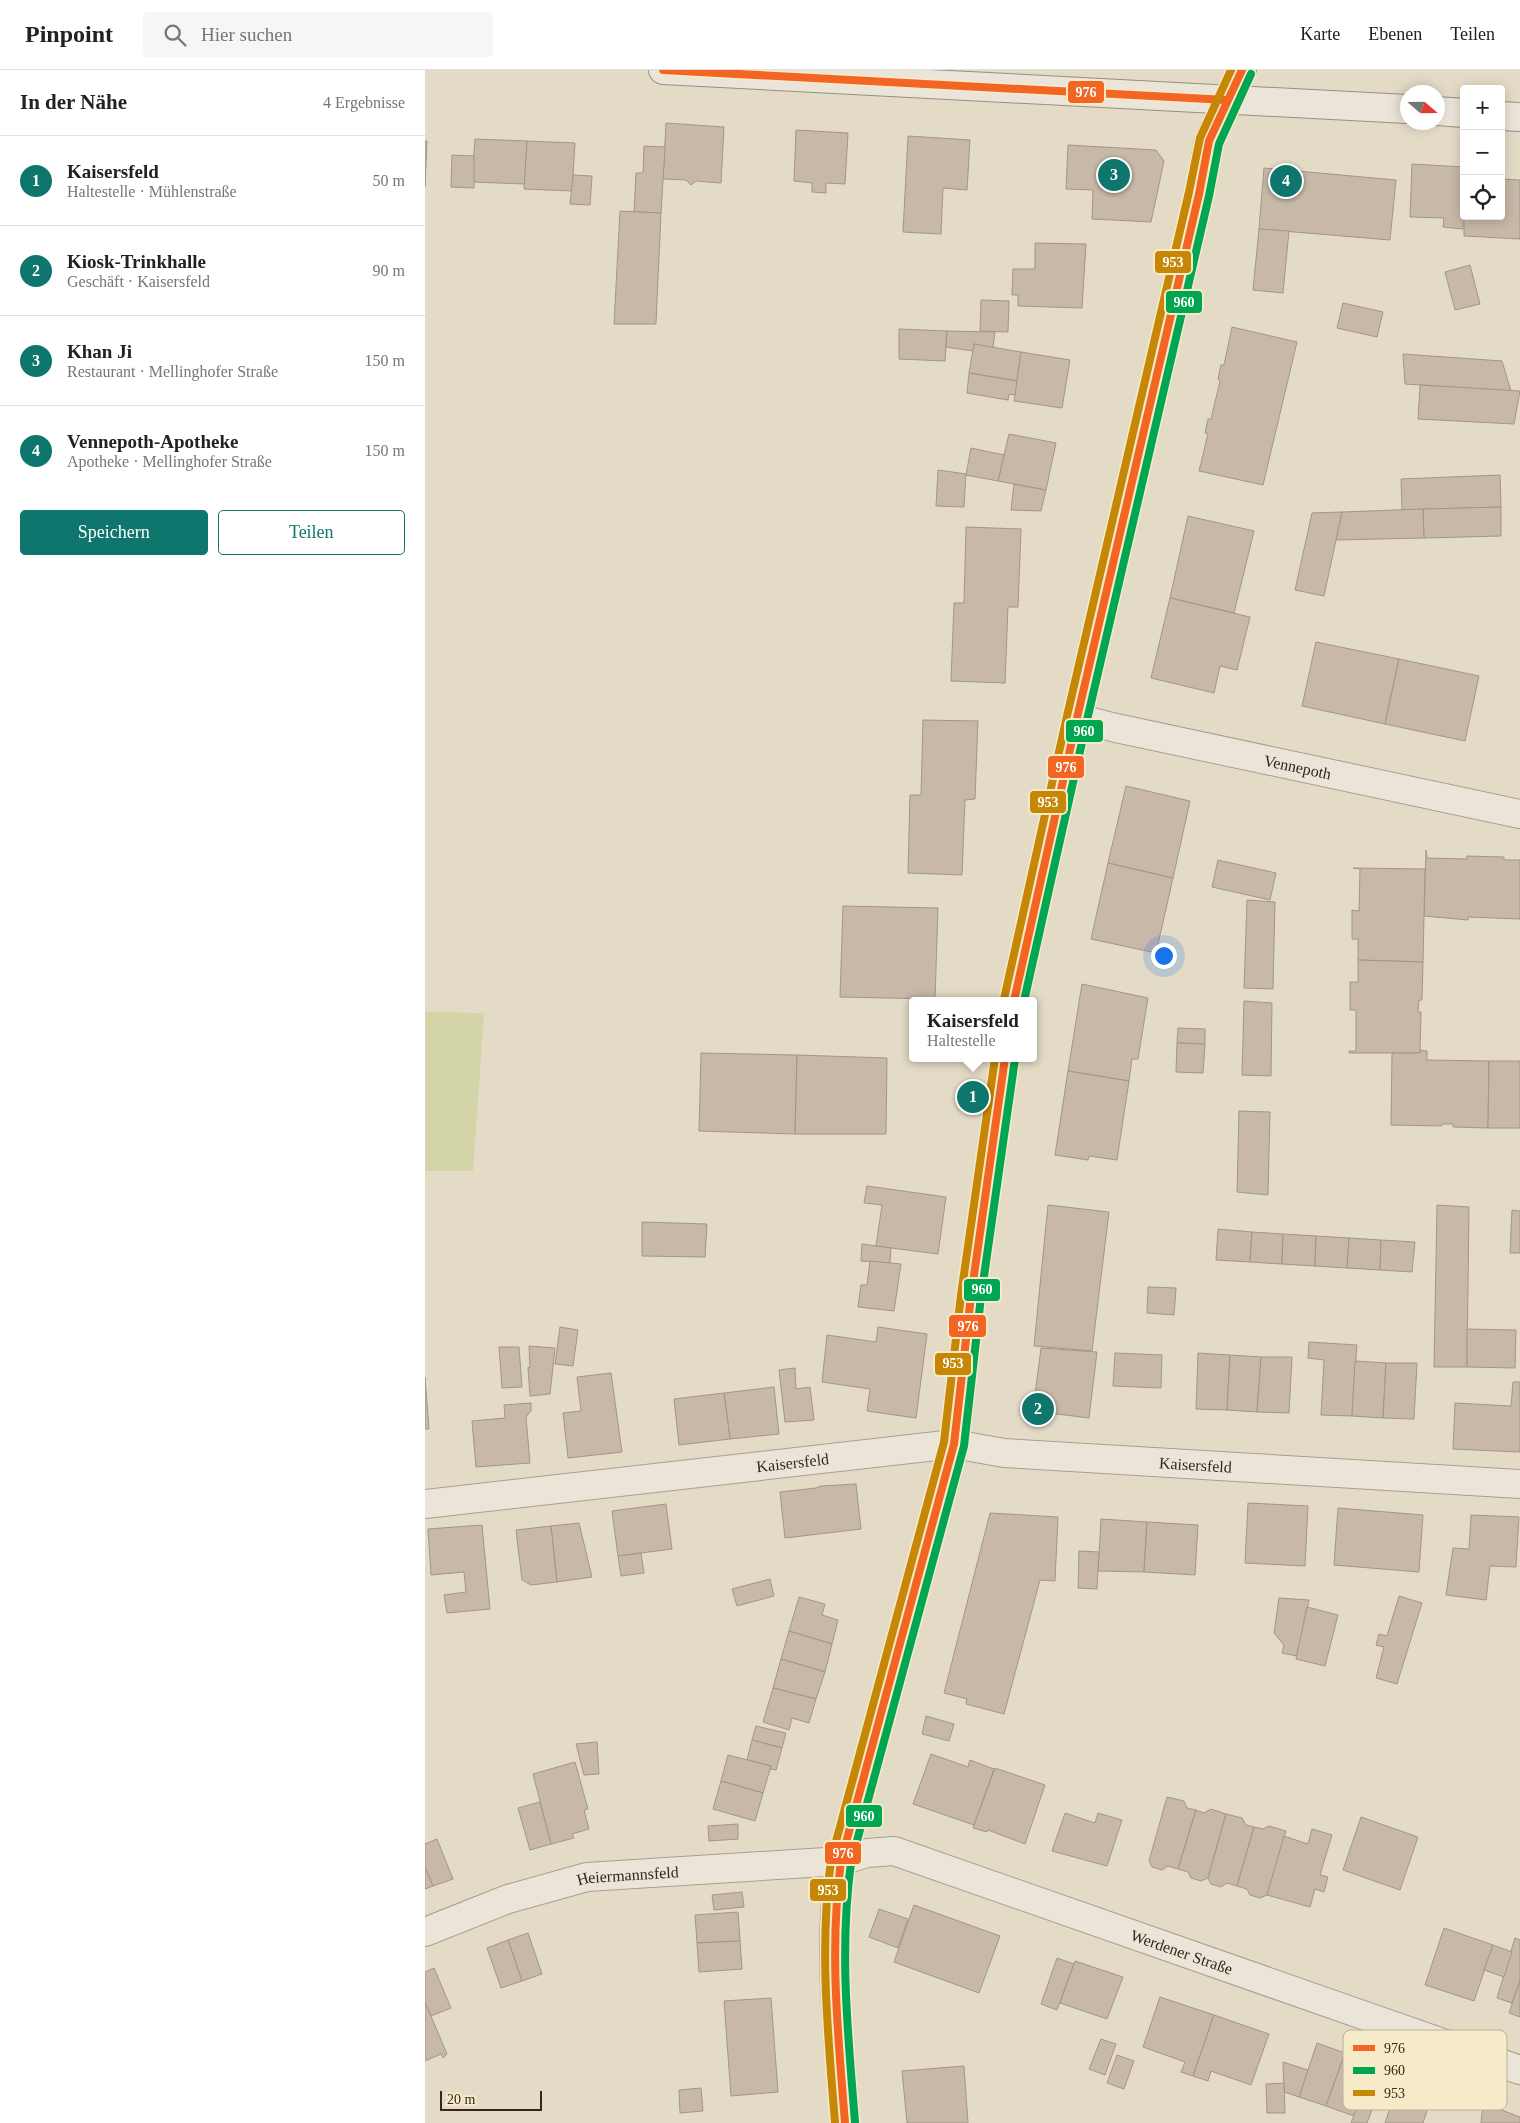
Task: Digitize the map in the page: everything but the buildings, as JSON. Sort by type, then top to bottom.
[{"type":"street","points":[[663,70],[1400,109]]},
{"type":"street","points":[[1015,997],[1077,718],[1197,203],[1209,140],[1242,70]]},
{"type":"street","points":[[1445,112],[1460,113]]},
{"type":"street","points":[[1505,116],[1520,117]]},
{"type":"street","name":"Vennepoth","points":[[1077,718],[1116,728],[1520,814]]},
{"type":"street","points":[[845,2123],[833,1954],[836,1891],[841,1861],[954,1444],[971,1296],[1004,1062]]},
{"type":"street","name":"Kaisersfeld","points":[[425,1504],[954,1444],[1004,1453],[1520,1484]]},
{"type":"street","name":"Werdener Straße","points":[[841,1861],[867,1853],[886,1851],[904,1854],[1406,2030]]},
{"type":"street","name":"Heiermannsfeld","points":[[425,1932],[508,1899],[587,1877],[841,1861]]},
{"type":"street","name":"Werdener Straße","points":[[1507,2065],[1520,2070]]},
{"type":"green space","points":[[425,1012],[484,1013],[473,1171],[425,1171]]},
{"type":"transit line","name":"976","points":[[663,70],[1227,100]]},
{"type":"transit line","name":"953","points":[[1004,997],[1200,138],[1231,70]]},
{"type":"transit line","name":"976","points":[[1015,997],[1077,718],[1199,194],[1209,141],[1242,70]]},
{"type":"transit line","name":"960","points":[[1025,997],[1087,720],[1209,196],[1219,144],[1251,74]]},
{"type":"transit line","name":"953","points":[[835,2123],[827,2024],[825,1959],[827,1893],[831,1860],[944,1442],[961,1295],[994,1062]]},
{"type":"transit line","name":"976","points":[[845,2123],[837,2025],[835,1959],[837,1894],[841,1861],[954,1444],[971,1296],[1004,1062]]},
{"type":"transit line","name":"960","points":[[855,2122],[847,2025],[845,1960],[847,1896],[851,1863],[964,1446],[981,1297],[1015,1062]]},
{"type":"place","name":"Khan Ji","points":[[1114,175]]},
{"type":"place","name":"Vennepoth-Apotheke","points":[[1286,181]]},
{"type":"place","name":"Kaisersfeld","points":[[973,1097]]},
{"type":"place","name":"Kiosk-Trinkhalle","points":[[1038,1409]]}]
